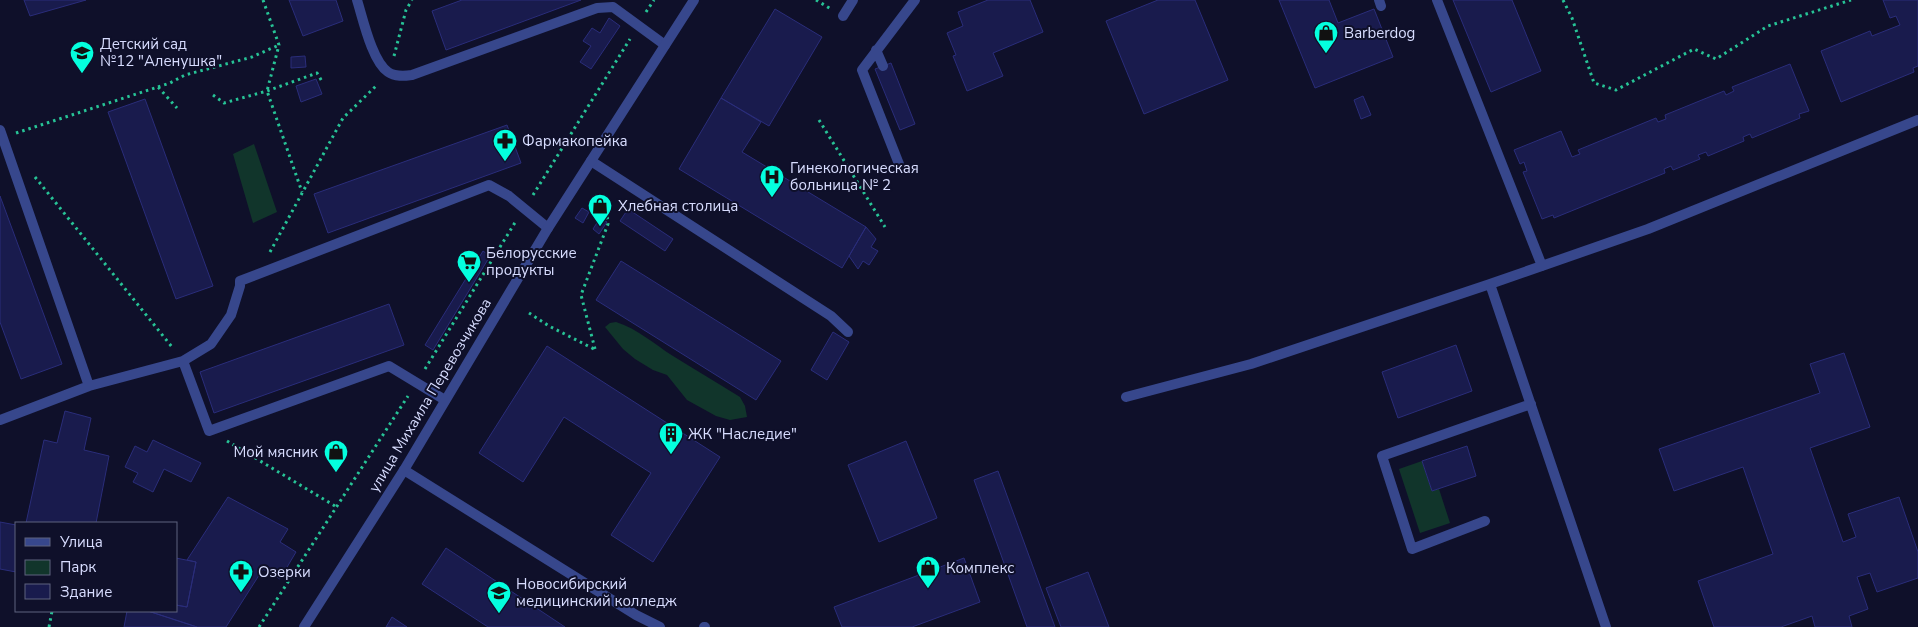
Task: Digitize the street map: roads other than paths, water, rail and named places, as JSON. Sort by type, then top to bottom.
[{"type":"street","points":[[357,0],[378,63],[389,73],[399,76],[412,75],[598,8],[613,7],[665,45]]},
{"type":"street","name":"улица Михаила Перевозчикова","points":[[304,627],[404,470],[548,228],[694,0]]},
{"type":"street","points":[[843,16],[853,0]]},
{"type":"street","points":[[899,164],[863,74],[863,66],[915,0]]},
{"type":"street","points":[[1437,0],[1542,266]]},
{"type":"street","points":[[876,50],[883,66]]},
{"type":"street","points":[[1126,397],[1252,364],[1648,229],[1918,120]]},
{"type":"street","points":[[1,134],[89,386]]},
{"type":"street","points":[[591,161],[831,316],[848,332]]},
{"type":"street","points":[[0,420],[89,386],[183,361],[211,344],[231,314],[240,281],[489,185],[509,196],[548,228]]},
{"type":"street","points":[[1490,284],[1606,627]]},
{"type":"street","points":[[183,361],[209,431],[389,366],[445,400]]},
{"type":"street","points":[[1485,521],[1412,549],[1382,456],[1531,404]]},
{"type":"street","points":[[404,470],[636,615],[660,627]]},
{"type":"place","name":"Barberdog","points":[[1326,54]]},
{"type":"place","name":"Детский сад №12 \"Аленушка\"","points":[[82,74]]},
{"type":"place","name":"Фармакопейка","points":[[505,162]]},
{"type":"place","name":"Гинекологическая больница № 2","points":[[772,198]]},
{"type":"place","name":"Хлебная столица","points":[[600,227]]},
{"type":"place","name":"Белорусские продукты","points":[[469,283]]},
{"type":"place","name":"ЖК \"Наследие\"","points":[[671,455]]},
{"type":"place","name":"Мой мясник","points":[[336,473]]},
{"type":"place","name":"Комплекс","points":[[928,589]]},
{"type":"place","name":"Озерки","points":[[241,593]]},
{"type":"place","name":"Новосибирский медицинский колледж","points":[[499,614]]}]
